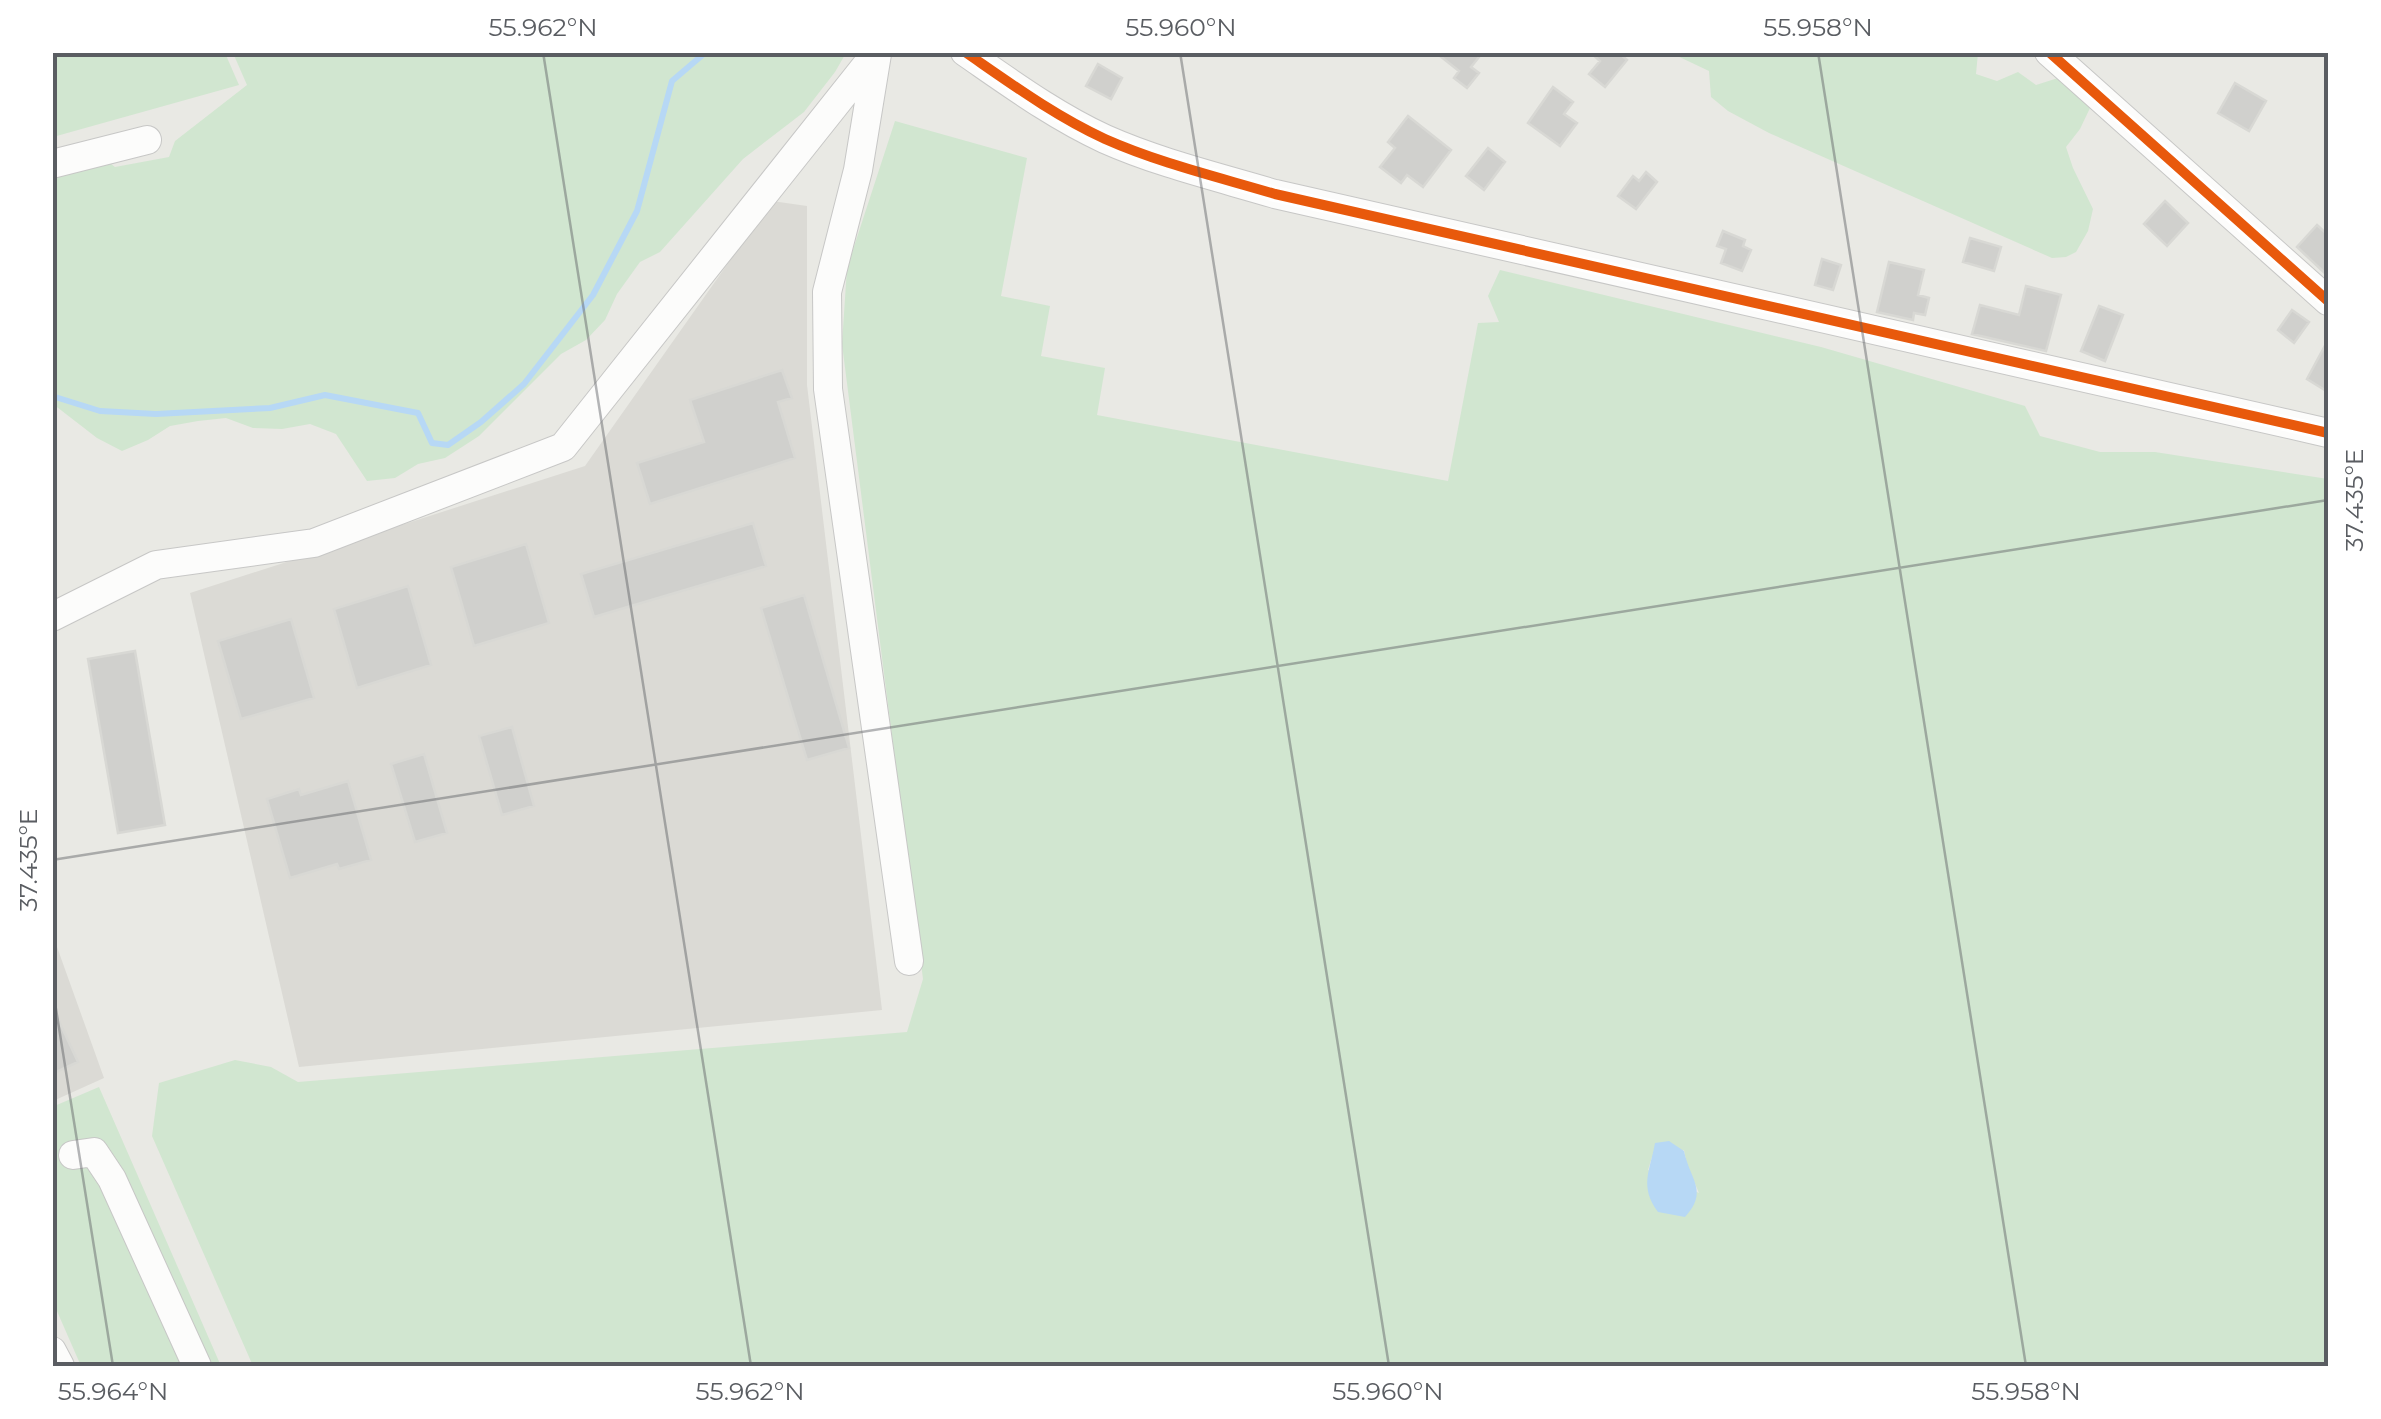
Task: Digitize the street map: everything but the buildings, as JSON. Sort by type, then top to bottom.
[{"type":"street","points":[[52,617],[156,565],[314,543],[563,448],[877,52]]},
{"type":"street","points":[[877,52],[858,170],[827,292],[828,389],[910,961]]},
{"type":"street","points":[[965,52],[1036,101],[1104,138],[1168,163],[1258,188],[2328,433]]},
{"type":"street","points":[[2049,52],[2328,301]]},
{"type":"street","points":[[52,164],[146,140]]},
{"type":"street","points":[[73,1155],[94,1152],[112,1179],[198,1366]]},
{"type":"street","points":[[52,1352],[60,1366]]},
{"type":"shaded area","points":[[772,201],[807,206],[807,385],[882,1010],[299,1067],[190,593],[585,466]]},
{"type":"shaded area","points":[[52,933],[104,1078],[53,1101],[52,1101]]},
{"type":"green space","points":[[53,52],[225,53],[239,85],[53,137]]},
{"type":"green space","points":[[233,53],[846,53],[804,112],[743,159],[660,252],[640,262],[617,294],[605,320],[586,340],[561,354],[479,436],[445,458],[418,464],[395,478],[367,481],[336,434],[310,424],[282,429],[253,428],[226,418],[198,421],[170,426],[122,451],[97,438],[53,404],[52,165],[98,154],[115,167],[169,157],[175,141],[247,85]]},
{"type":"green space","points":[[1671,53],[1978,53],[1976,74],[1997,81],[2018,72],[2036,85],[2058,78],[2080,87],[2090,108],[2066,147],[2093,209],[2088,231],[2076,252],[2052,258],[1769,133],[1728,111],[1711,97],[1709,71]]},
{"type":"green space","points":[[895,121],[1027,158],[1001,296],[1050,306],[1041,356],[1105,368],[1097,415],[1448,481],[1478,323],[1499,322],[1488,296],[1500,270],[1821,347],[2025,406],[2040,436],[2100,452],[2155,452],[2328,479],[2328,1366],[253,1366],[152,1136],[159,1083],[235,1060],[271,1067],[298,1082],[907,1032],[923,979],[842,344],[847,268]],"holes":[[[1684,1150],[1699,1193],[1648,1170],[1652,1157]]]},
{"type":"green space","points":[[99,1087],[221,1366],[81,1366],[53,1302],[52,1107]]},
{"type":"water","points":[[1669,1141],[1684,1151],[1696,1185],[1696,1200],[1685,1217],[1658,1212],[1647,1186],[1655,1143]]},
{"type":"waterway","points":[[52,396],[100,411],[156,414],[270,408],[325,395],[418,413],[432,443],[448,445],[524,384],[593,295],[637,211],[672,81],[706,52]]},
{"type":"cycle path","points":[[965,52],[1051,110],[1105,139],[1275,194],[2328,433]]},
{"type":"cycle path","points":[[2049,52],[2328,301]]}]
